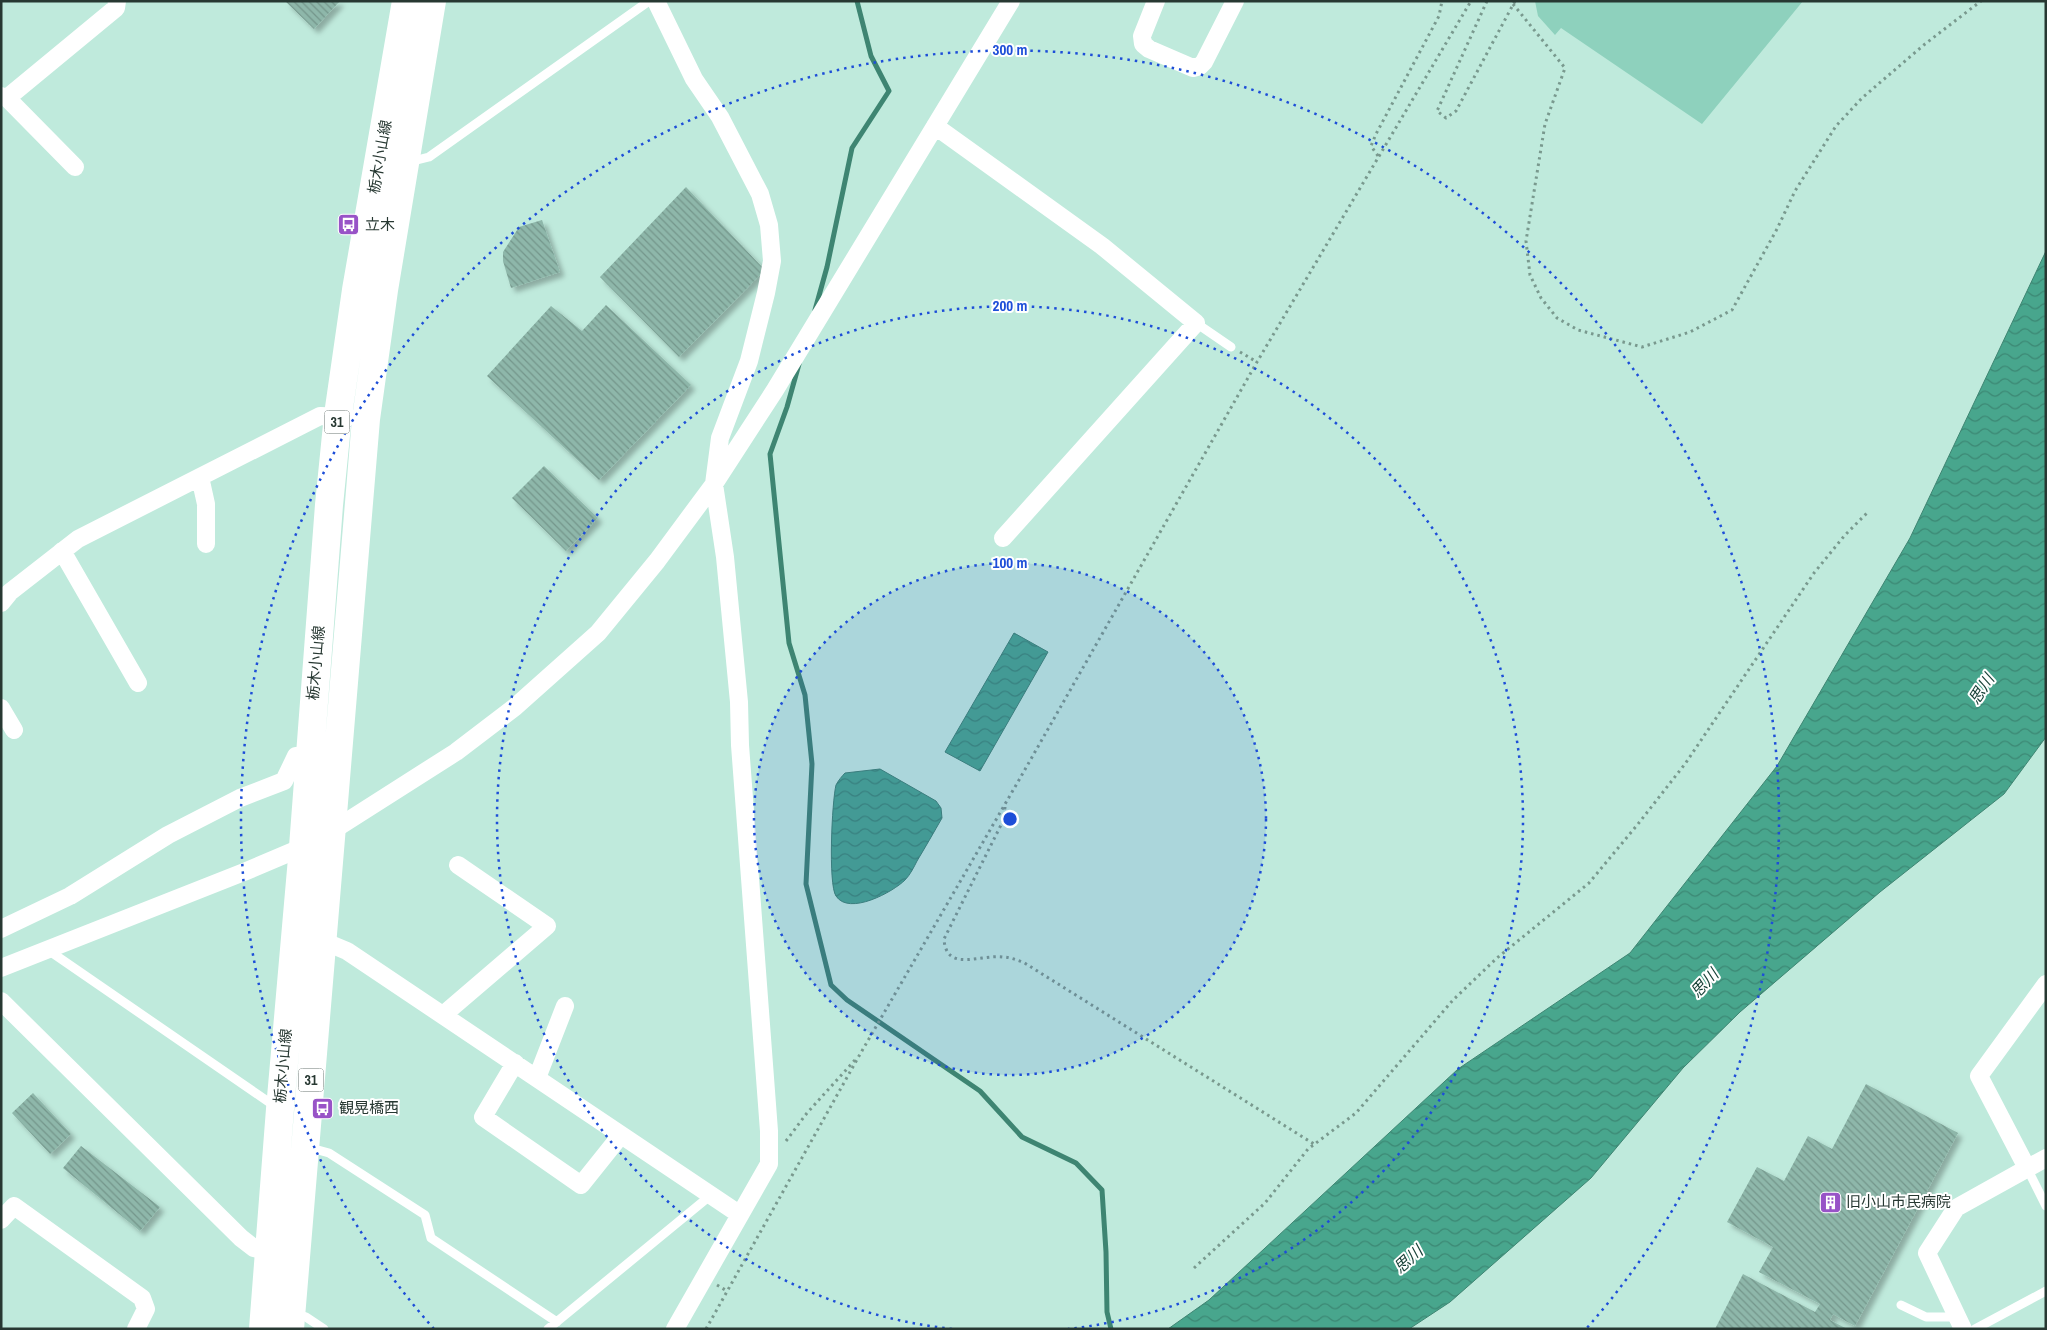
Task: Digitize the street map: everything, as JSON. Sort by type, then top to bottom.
[{"type":"main road","name":"栃木小山線","points":[[290,1321],[324,941],[366,419],[384,290],[406,1]]},
{"type":"main road","name":"栃木小山線","points":[[263,1329],[280,1109],[304,846],[328,515],[338,415],[356,290],[393,161],[432,1]]},
{"type":"street","points":[[76,167],[4,97],[116,8],[117,1]]},
{"type":"street","points":[[656,1],[694,79],[722,121],[760,194],[769,225],[772,261],[749,361],[720,438],[714,484],[725,557],[740,702],[740,745],[769,1131],[769,1164],[675,1329]]},
{"type":"street","points":[[1,968],[304,846],[332,831],[456,752],[514,707],[591,639],[657,561],[714,484],[780,382],[1011,1]]},
{"type":"street","points":[[1156,1],[1142,36],[1143,44],[1149,49],[1193,68],[1200,66],[1204,62],[1235,1]]},
{"type":"street","points":[[935,126],[1102,246],[1196,323],[1003,538]]},
{"type":"street","points":[[1,603],[10,592],[78,539],[320,416],[338,415],[366,419]]},
{"type":"street","points":[[200,477],[206,504],[206,544]]},
{"type":"street","points":[[62,551],[138,683]]},
{"type":"street","points":[[1,708],[14,730]]},
{"type":"street","points":[[1,930],[70,896],[168,835],[240,798],[284,781],[296,756],[310,755]]},
{"type":"street","points":[[443,1015],[547,926],[458,866]]},
{"type":"street","points":[[324,941],[347,951],[740,1214]]},
{"type":"street","points":[[2027,1168],[1979,1076],[2046,984]]},
{"type":"street","points":[[1,1000],[241,1238],[254,1248],[269,1252]]},
{"type":"street","points":[[537,1078],[565,1006]]},
{"type":"street","points":[[515,1064],[483,1117],[581,1185],[621,1135]]},
{"type":"street","points":[[1961,1323],[1927,1253],[1956,1208],[2046,1158]]},
{"type":"street","points":[[1,1220],[14,1206],[142,1298],[146,1309],[136,1329]]},
{"type":"lane","points":[[393,161],[429,157],[649,1]]},
{"type":"lane","points":[[1196,323],[1231,347]]},
{"type":"lane","points":[[48,950],[280,1109]]},
{"type":"lane","points":[[305,1146],[329,1153],[425,1215],[431,1238],[557,1322]]},
{"type":"lane","points":[[2027,1168],[2046,1206]]},
{"type":"lane","points":[[548,1329],[711,1195]]},
{"type":"lane","points":[[1975,1329],[2046,1291]]},
{"type":"lane","points":[[1901,1305],[1926,1317],[1961,1323]]},
{"type":"lane","points":[[290,1321],[306,1317],[324,1329]]},
{"type":"path","points":[[1378,156],[1371,146],[1439,16],[1442,1]]},
{"type":"path","points":[[706,1329],[859,1056],[1257,362],[1471,1]]},
{"type":"path","points":[[1487,1],[1437,111],[1446,118],[1456,111],[1514,3],[1565,68],[1545,124],[1526,241],[1530,275],[1542,298],[1557,318],[1578,330],[1642,347],[1690,332],[1732,310],[1777,229],[1795,191],[1836,126],[1862,98],[1924,44],[1981,1]]},
{"type":"path","points":[[1231,347],[1257,362]]},
{"type":"path","points":[[1194,1268],[1265,1203],[1308,1149],[1356,1114],[1453,1000],[1497,958],[1589,883],[1685,764],[1814,573],[1845,535],[1868,512]]},
{"type":"path","points":[[1005,804],[1004,819],[944,939],[944,950],[951,957],[960,960],[1003,956],[1023,962],[1314,1144]]},
{"type":"path","points":[[769,1164],[807,1113],[859,1056]]},
{"type":"shaded area","points":[[1535,1],[1803,1],[1702,124],[1561,28],[1555,35],[1538,16]]},
{"type":"water","name":"思川","points":[[2046,251],[2046,737],[2004,794],[1880,892],[1740,1012],[1683,1068],[1591,1178],[1450,1302],[1409,1329],[1168,1329],[1209,1300],[1458,1069],[1630,953],[1777,766],[1910,538]]},
{"type":"water","points":[[1014,633],[1048,652],[980,771],[945,752]]},
{"type":"water","points":[[880,769],[936,801],[941,808],[942,818],[905,880],[881,896],[871,900],[851,904],[842,902],[836,896],[831,860],[836,785],[845,773]]},
{"type":"building","points":[[285,1],[340,1],[314,29]]},
{"type":"building","points":[[686,187],[765,270],[679,357],[600,277]]},
{"type":"building","points":[[542,220],[560,272],[511,288],[503,261],[503,252],[519,227]]},
{"type":"building","points":[[606,305],[691,385],[599,480],[487,376],[551,306],[582,331]]},
{"type":"building","points":[[544,466],[598,518],[566,551],[512,498]]},
{"type":"building","name":"旧小山市民病院","points":[[1866,1084],[1958,1133],[1855,1326],[1833,1314],[1830,1320],[1847,1329],[1715,1329],[1743,1274],[1815,1312],[1820,1304],[1759,1272],[1773,1247],[1727,1222],[1757,1167],[1784,1181],[1808,1136],[1832,1149]]},
{"type":"building","points":[[33,1093],[71,1134],[50,1154],[12,1113]]},
{"type":"building","points":[[81,1146],[160,1207],[140,1231],[63,1168]]},
{"type":"waterway","points":[[815,310],[827,267],[852,148],[889,91],[871,56],[857,1]]},
{"type":"waterway","points":[[799,364],[787,407],[770,454],[789,643],[805,695],[812,764],[806,884],[831,985],[847,1000],[980,1091],[1022,1137],[1076,1163],[1102,1190],[1107,1312],[1111,1329]]},
{"type":"place","name":"立木","points":[[349,225]]},
{"type":"place","name":"観晃橋西","points":[[323,1108]]},
{"type":"place","name":"旧小山市民病院","points":[[1830,1202]]}]
